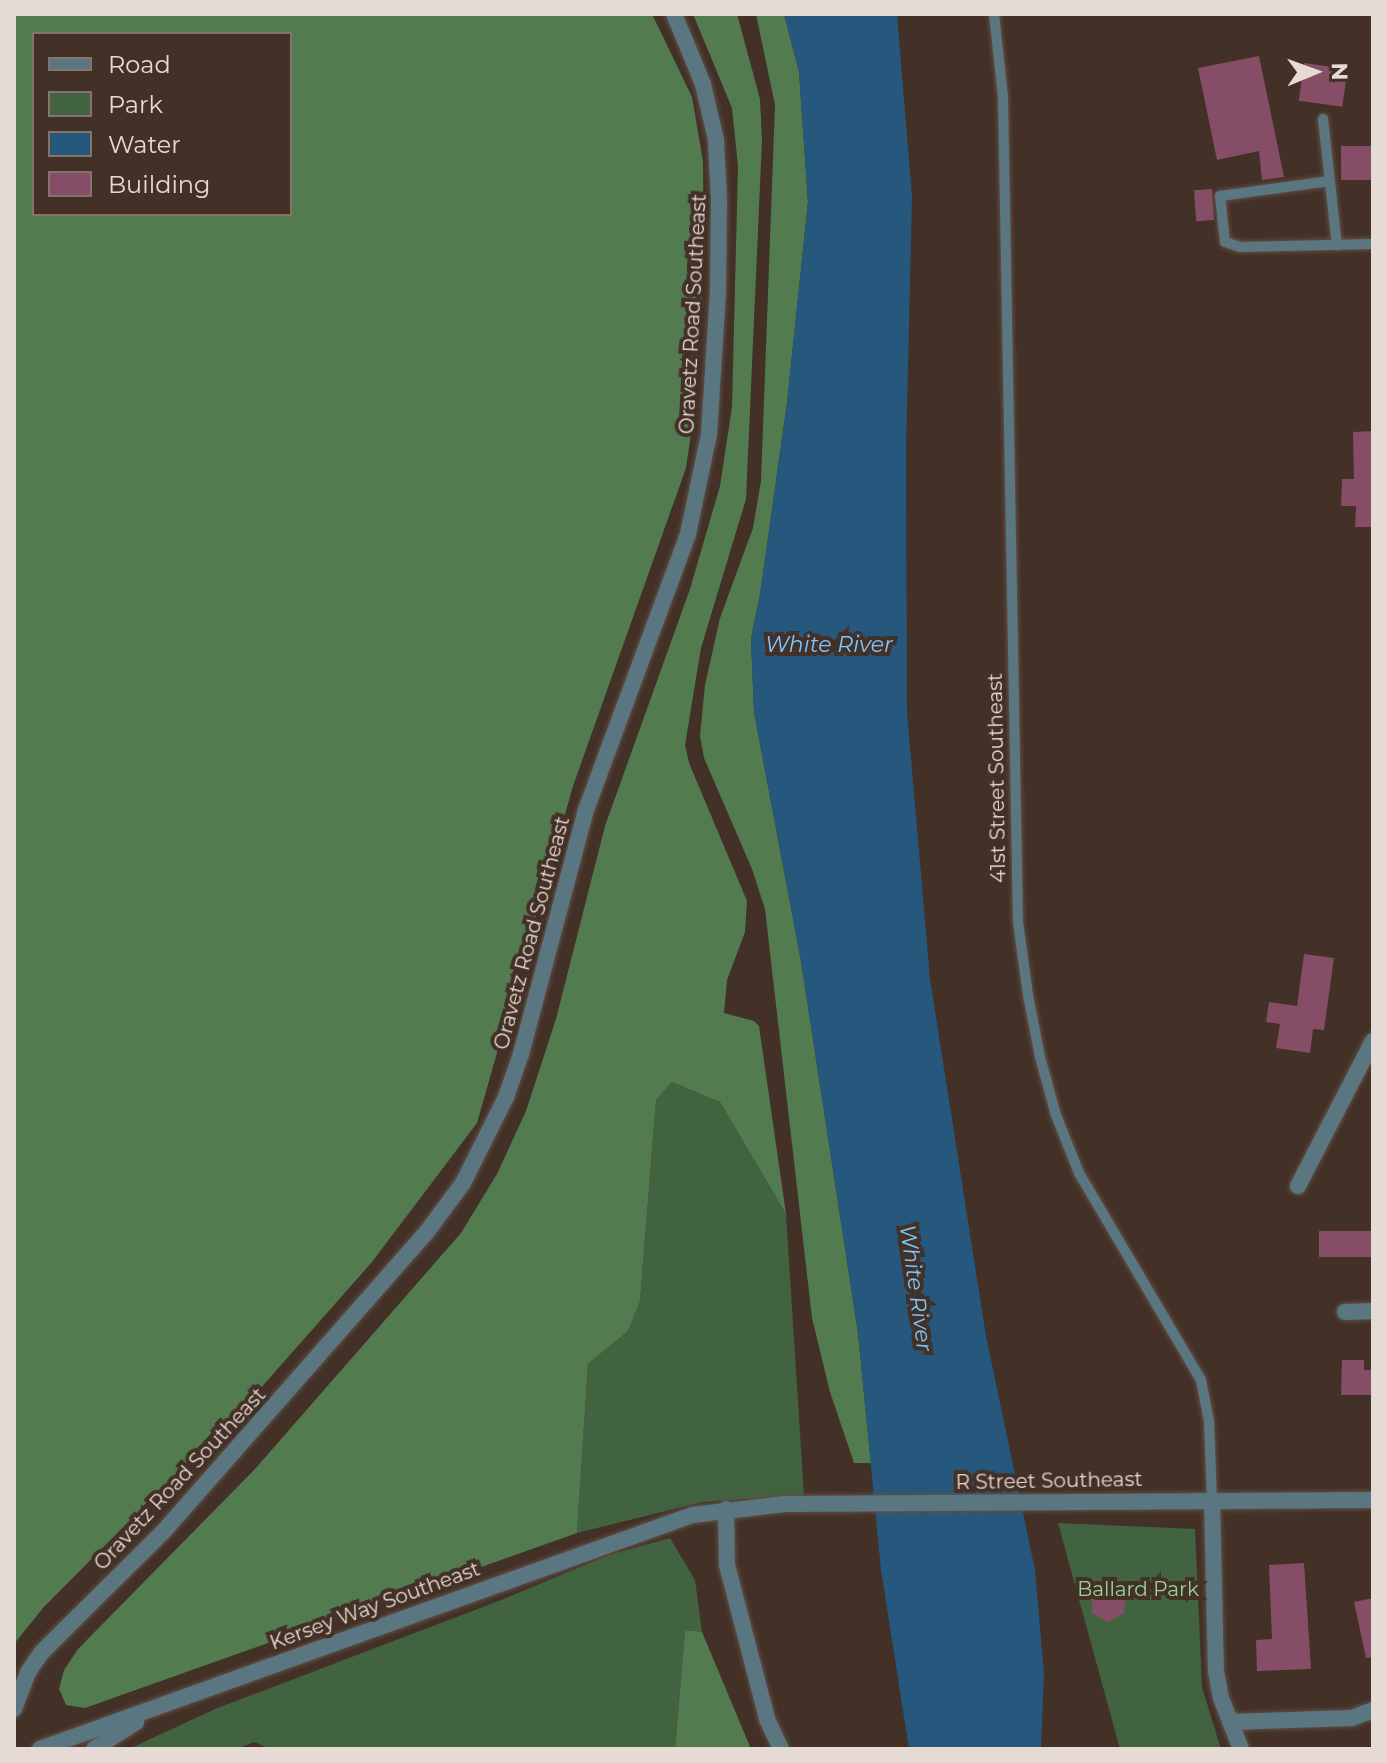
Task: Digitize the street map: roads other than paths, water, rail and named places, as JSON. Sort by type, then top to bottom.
[{"type":"street","name":"Oravetz Road Southeast","points":[[14,1709],[28,1672],[42,1652],[194,1497],[426,1233],[463,1183],[506,1097],[521,1054],[586,810],[688,534],[709,434],[718,277],[716,140],[703,84],[674,14]]},
{"type":"street","points":[[1298,1186],[1368,1063],[1373,1041]]},
{"type":"street","points":[[1345,1312],[1373,1311]]},
{"type":"street","points":[[1212,1499],[1216,1671],[1241,1749]]},
{"type":"street","name":"R Street Southeast","points":[[726,1509],[784,1504],[1373,1500]]},
{"type":"street","points":[[726,1509],[730,1578],[767,1719],[781,1749]]},
{"type":"street","name":"Kersey Way Southeast","points":[[40,1749],[663,1523],[726,1509]]},
{"type":"street","points":[[94,1749],[163,1705]]},
{"type":"street","points":[[1230,1722],[1352,1718],[1373,1710]]},
{"type":"lane","name":"41st Street Southeast","points":[[994,14],[1003,97],[1018,922],[1028,995],[1044,1071],[1079,1173],[1201,1380],[1209,1421],[1212,1499]]},
{"type":"lane","points":[[1323,119],[1337,245]]},
{"type":"lane","points":[[1330,181],[1220,196],[1225,242],[1240,247],[1373,244]]},
{"type":"water","name":"White River","points":[[784,14],[897,14],[912,197],[906,452],[907,712],[930,979],[986,1336],[1035,1570],[1044,1673],[1041,1749],[909,1749],[881,1570],[858,1333],[801,961],[754,712],[751,638],[787,403],[808,202],[799,72]]},
{"type":"park label","name":"Ballard Park","points":[[1138,1589]]}]
